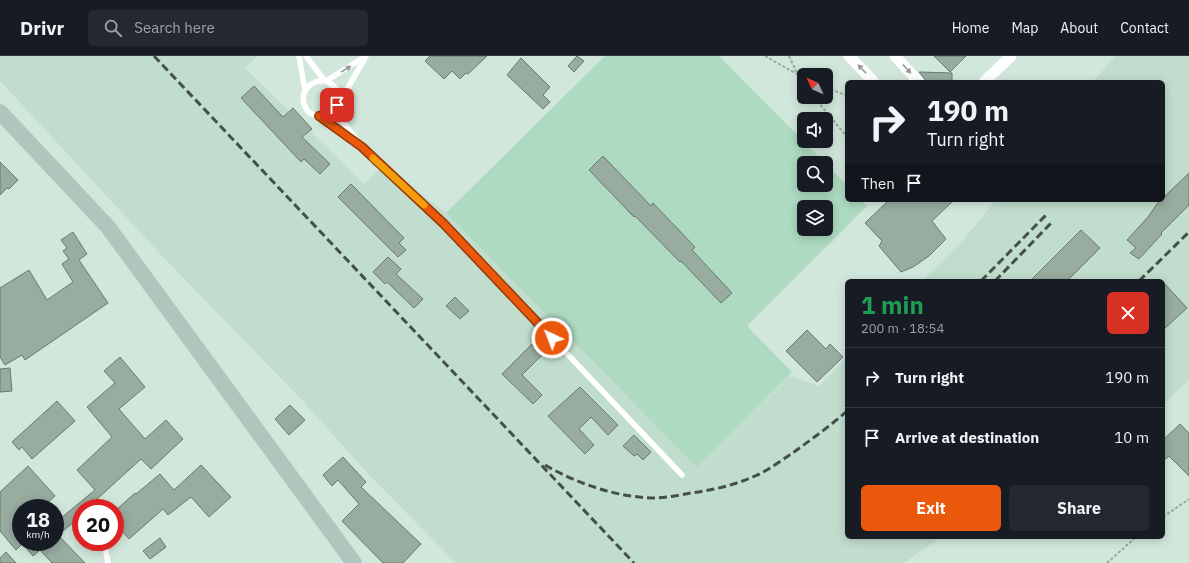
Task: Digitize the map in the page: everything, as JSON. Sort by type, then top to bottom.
[{"type":"street","points":[[849,56],[872,80]]},
{"type":"street","points":[[895,56],[918,80]]},
{"type":"street","points":[[986,80],[1011,56]]},
{"type":"street","points":[[0,112],[108,227],[354,563]]},
{"type":"lane","points":[[299,56],[305,90],[304,101],[306,107],[362,147],[444,224],[682,475]]},
{"type":"lane","points":[[306,56],[325,81]]},
{"type":"lane","points":[[325,81],[366,56]]},
{"type":"lane","points":[[319,116],[325,115],[336,107],[366,56]]},
{"type":"lane","points":[[305,90],[313,82],[325,81],[331,83],[335,88],[339,99],[336,107]]},
{"type":"lane","points":[[336,107],[362,147]]},
{"type":"lane","points":[[106,551],[108,563]]},
{"type":"path","points":[[764,56],[797,74]]},
{"type":"path","points":[[789,56],[797,73]]},
{"type":"path","points":[[833,90],[845,95]]},
{"type":"path","points":[[820,104],[845,135]]},
{"type":"path","points":[[1165,516],[1189,499]]},
{"type":"path","points":[[1107,563],[1134,539]]},
{"type":"shaded area","points":[[0,56],[258,56],[245,68],[364,184],[384,165],[446,213],[697,467],[789,376],[819,386],[845,360],[845,539],[938,539],[904,563],[456,563],[371,477],[301,399],[164,258],[0,81]]},
{"type":"shaded area","points":[[605,56],[719,56],[797,135],[797,148],[810,148],[818,156],[797,156],[797,192],[833,192],[833,171],[845,183],[845,202],[863,202],[867,206],[747,326],[792,372],[697,467],[446,213]]},
{"type":"shaded area","points":[[1115,56],[1189,56],[1189,380],[1165,403],[1165,279],[924,279],[965,238],[994,202],[1165,202],[1165,80],[1095,80]]},
{"type":"building","points":[[430,56],[487,56],[468,74],[466,73],[460,79],[452,71],[444,79],[425,61]]},
{"type":"building","points":[[577,56],[584,61],[574,72],[568,66]]},
{"type":"building","points":[[934,56],[966,56],[950,72]]},
{"type":"building","points":[[521,58],[550,87],[543,95],[550,102],[543,109],[507,75]]},
{"type":"building","points":[[919,72],[952,73],[952,80],[925,80]]},
{"type":"building","points":[[254,86],[283,117],[293,108],[312,129],[302,137],[330,164],[320,174],[304,159],[301,162],[241,98]]},
{"type":"building","points":[[603,156],[651,206],[653,203],[695,247],[692,250],[732,293],[721,303],[589,170]]},
{"type":"building","points":[[0,162],[18,180],[0,195]]},
{"type":"building","points":[[1189,173],[1189,205],[1161,233],[1162,234],[1139,259],[1130,253],[1136,248],[1127,240],[1148,217],[1159,202],[1165,202],[1165,196]]},
{"type":"building","points":[[351,184],[404,238],[399,243],[406,250],[398,257],[338,197]]},
{"type":"building","points":[[887,202],[952,202],[932,221],[946,239],[929,256],[913,267],[901,272],[879,246],[882,241],[865,223]]},
{"type":"building","points":[[1081,230],[1100,248],[1069,279],[1032,279]]},
{"type":"building","points":[[73,232],[87,254],[79,260],[108,303],[25,360],[22,355],[5,365],[0,357],[0,288],[29,270],[47,300],[73,282],[62,264],[69,259],[63,251],[67,248],[61,240]]},
{"type":"building","points":[[388,257],[401,269],[396,274],[423,299],[414,308],[387,282],[385,284],[373,272]]},
{"type":"building","points":[[1165,284],[1187,308],[1165,328]]},
{"type":"building","points":[[455,297],[469,311],[460,319],[446,306]]},
{"type":"building","points":[[807,330],[826,349],[830,344],[843,357],[817,382],[786,351]]},
{"type":"building","points":[[532,344],[543,354],[522,375],[542,395],[533,404],[502,374]]},
{"type":"building","points":[[120,357],[145,387],[119,409],[145,439],[166,420],[183,439],[151,469],[141,459],[97,499],[84,499],[95,490],[77,470],[112,437],[87,407],[115,383],[104,371]]},
{"type":"building","points":[[10,368],[12,391],[0,392],[0,369]]},
{"type":"building","points":[[580,387],[618,425],[608,435],[591,417],[579,429],[594,445],[585,454],[548,416]]},
{"type":"building","points":[[57,401],[75,421],[32,459],[22,447],[19,450],[12,442]]},
{"type":"building","points":[[290,405],[305,420],[289,435],[275,419]]},
{"type":"building","points":[[1180,424],[1189,433],[1189,476],[1169,456],[1165,459],[1165,438]]},
{"type":"building","points":[[634,435],[651,452],[643,460],[637,454],[634,456],[623,446]]},
{"type":"building","points":[[343,457],[366,482],[361,487],[421,544],[403,563],[383,563],[342,521],[359,504],[338,480],[332,486],[323,475]]},
{"type":"building","points":[[201,465],[231,497],[209,517],[191,497],[168,515],[163,509],[129,539],[124,533],[124,503],[160,474],[174,490]]},
{"type":"building","points":[[28,466],[55,496],[52,499],[12,499],[12,545],[0,531],[0,492]]},
{"type":"building","points":[[72,509],[72,523],[64,530],[64,516]]},
{"type":"building","points":[[160,538],[166,547],[150,559],[143,551]]},
{"type":"building","points":[[64,541],[85,563],[52,563],[41,551],[64,551]]},
{"type":"building","points":[[29,551],[39,551],[33,556]]},
{"type":"building","points":[[6,552],[16,563],[0,563],[0,558]]},
{"type":"railway","points":[[154,56],[634,563]]},
{"type":"railway","points":[[983,279],[1046,215]]},
{"type":"railway","points":[[997,279],[1053,221]]},
{"type":"railway","points":[[1141,279],[1189,232]]},
{"type":"railway","points":[[545,465],[584,484],[626,495],[659,498],[707,490],[740,482],[765,471],[780,462],[845,413]]},
{"type":"slow traffic","points":[[373,158],[424,205]]},
{"type":"route","points":[[337,105],[330,113],[319,116],[362,147],[444,224],[552,338]]}]
